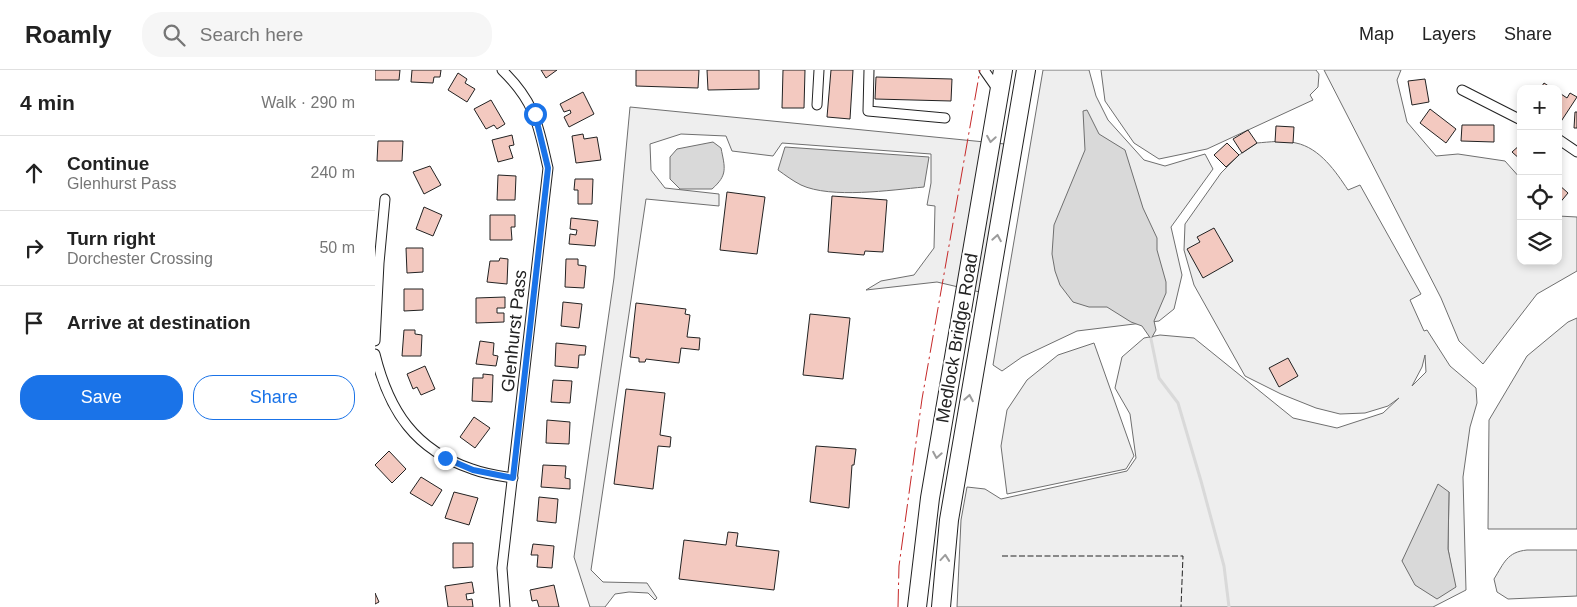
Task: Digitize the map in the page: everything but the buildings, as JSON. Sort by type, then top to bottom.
[{"type":"highway","name":"Medlock Bridge Road","points":[[917,607],[930,498],[1003,70]]},
{"type":"highway","name":"Medlock Bridge Road","points":[[941,607],[949,520],[1026,70]]},
{"type":"street","name":"Glenhurst Pass","points":[[502,70],[527,99],[535,114],[548,168],[502,568],[505,607]]},
{"type":"street","points":[[817,105],[819,70]]},
{"type":"street","points":[[869,70],[868,111],[945,118]]},
{"type":"street","points":[[984,70],[999,91]]},
{"type":"street","points":[[1461,90],[1517,118]]},
{"type":"street","points":[[1562,142],[1577,152]]},
{"type":"street","points":[[375,341],[376,304],[385,199]]},
{"type":"street","points":[[375,354],[380,374],[392,404],[404,424],[421,440],[445,458],[473,470],[513,478]]},
{"type":"shaded area","points":[[1043,70],[1089,70],[1096,96],[1108,120],[1144,160],[1165,166],[1205,154],[1213,169],[1171,227],[1182,275],[1174,309],[1159,321],[1077,331],[1022,357],[1002,371],[993,365]]},
{"type":"shaded area","points":[[1101,70],[1316,70],[1319,74],[1318,87],[1310,95],[1313,100],[1207,149],[1159,159],[1134,143],[1105,101]]},
{"type":"shaded area","points":[[1324,70],[1401,70],[1397,80],[1407,122],[1436,156],[1458,154],[1505,161],[1517,174],[1517,265],[1562,265],[1562,216],[1577,217],[1577,271],[1537,294],[1483,364],[1459,341],[1441,298]]},
{"type":"shaded area","points":[[630,107],[1005,144],[984,293],[937,282],[866,290],[881,281],[914,275],[934,248],[935,206],[927,205],[931,183],[931,154],[782,143],[773,156],[732,151],[726,136],[681,134],[650,144],[651,170],[665,188],[719,194],[719,206],[646,199],[591,570],[603,582],[647,583],[657,598],[655,600],[648,593],[629,592],[615,594],[605,607],[590,607],[574,557],[614,278]]},
{"type":"shaded area","points":[[1087,110],[1099,134],[1125,150],[1143,208],[1157,238],[1157,250],[1166,282],[1166,293],[1154,321],[1156,330],[1151,339],[1142,326],[1131,322],[1107,307],[1089,307],[1073,302],[1060,285],[1055,271],[1052,254],[1054,225],[1085,150],[1083,111]]},
{"type":"shaded area","points":[[1282,141],[1296,143],[1320,155],[1348,190],[1360,185],[1421,294],[1410,300],[1424,331],[1427,330],[1450,366],[1476,388],[1477,403],[1470,427],[1463,477],[1466,590],[1433,607],[957,607],[961,520],[967,487],[985,489],[1001,499],[1127,471],[1136,458],[1130,414],[1115,388],[1122,357],[1144,338],[1160,335],[1194,338],[1293,418],[1337,428],[1383,413],[1399,398],[1388,406],[1365,413],[1340,414],[1316,408],[1281,394],[1245,376],[1194,285],[1184,250],[1185,224],[1221,173],[1239,155],[1257,143]],"holes":[[[1425,355],[1426,372],[1412,386],[1422,367]],[[1449,492],[1448,549],[1455,587],[1402,561]]]},
{"type":"shaded area","points":[[713,142],[721,148],[724,171],[721,180],[712,189],[680,189],[670,179],[670,157],[677,149]]},
{"type":"shaded area","points":[[785,147],[929,157],[924,187],[844,193],[814,189],[801,185],[778,170]]},
{"type":"shaded area","points":[[1577,318],[1577,529],[1488,529],[1489,420],[1527,356],[1568,322]]},
{"type":"shaded area","points":[[1094,343],[1134,456],[1126,469],[1007,494],[1001,446],[1007,410],[1027,380],[1058,355]]},
{"type":"shaded area","points":[[1438,484],[1449,492],[1448,549],[1456,587],[1437,599],[1415,585],[1402,561]]},
{"type":"shaded area","points":[[1527,550],[1577,550],[1577,596],[1508,599],[1497,592],[1494,579],[1504,563],[1515,553]]},
{"type":"waterway","points":[[1151,339],[1159,378],[1178,403],[1201,481],[1224,566],[1229,607]]},
{"type":"fence","points":[[1002,556],[1183,556],[1181,607]]},
{"type":"power","points":[[898,607],[899,566],[922,399],[980,70]]},
{"type":"route","points":[[445,458],[473,470],[513,478],[529,351],[548,168],[535,114]]}]
